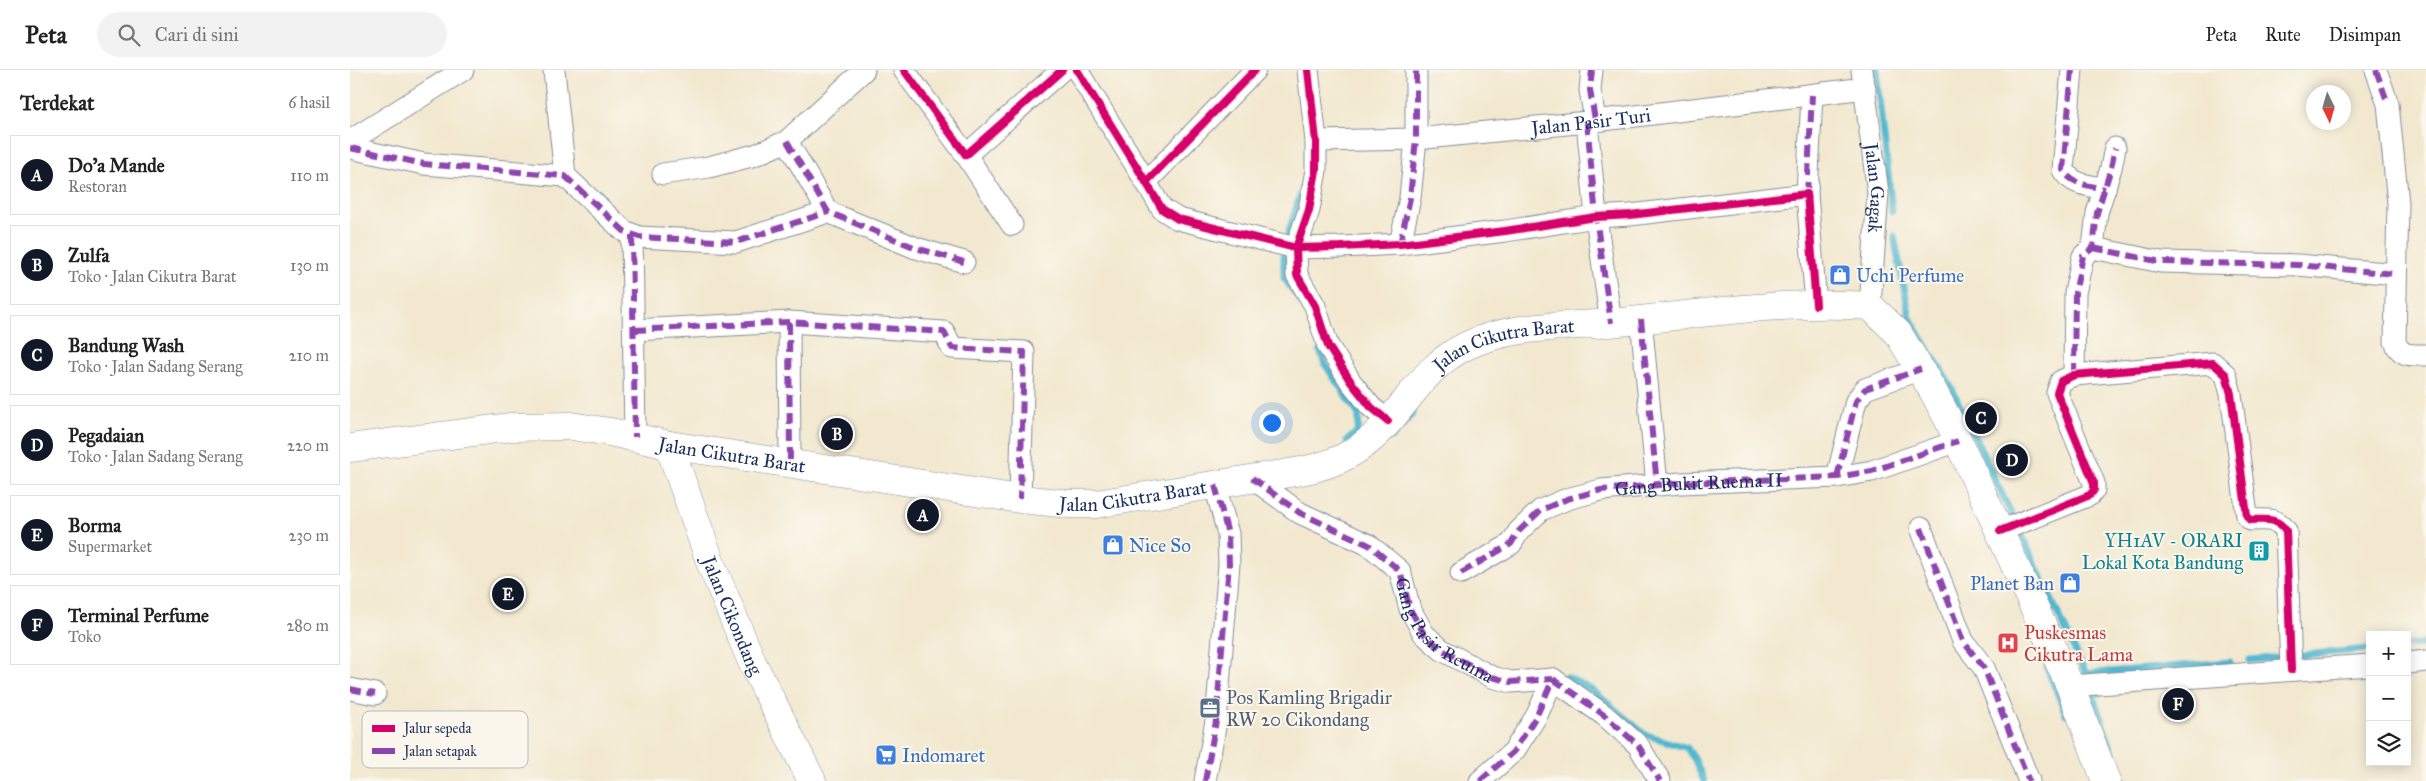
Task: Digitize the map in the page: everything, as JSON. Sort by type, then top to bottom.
[{"type":"main road","name":"Jalan Cikutra Barat","points":[[350,448],[511,428],[570,426],[669,445],[1020,499],[1070,504],[1096,504],[1215,485],[1259,483],[1338,461],[1364,445],[1433,367],[1467,345],[1491,336],[1524,330],[1611,323],[1757,306],[1870,306]]},
{"type":"main road","points":[[1870,306],[1898,332],[1921,369],[1958,441],[2070,686],[2106,781]]},
{"type":"main road","name":"Jalan Cikondang","points":[[669,445],[711,564],[752,662],[812,781]]},
{"type":"street","points":[[350,140],[463,70]]},
{"type":"street","points":[[554,70],[565,176]]},
{"type":"street","points":[[663,174],[709,167],[755,156],[788,141],[864,70]]},
{"type":"street","points":[[904,70],[966,155],[1012,225]]},
{"type":"street","points":[[966,155],[1062,70]]},
{"type":"street","points":[[1077,70],[1162,209],[1178,219],[1296,248],[1400,244],[1506,231],[1596,217],[1640,214],[1807,194]]},
{"type":"street","points":[[1146,182],[1255,70]]},
{"type":"street","points":[[1308,70],[1316,142],[1316,170],[1309,210],[1296,248],[1297,275],[1315,306],[1328,346],[1351,382],[1371,407],[1388,420]]},
{"type":"street","points":[[1400,244],[1410,198],[1416,139],[1416,70]]},
{"type":"street","points":[[1592,70],[1590,90],[1596,217],[1611,323]]},
{"type":"street","points":[[2072,70],[2063,170],[2068,178],[2076,182],[2104,189]]},
{"type":"street","points":[[2376,70],[2388,104],[2396,182],[2395,342],[2398,349],[2406,355],[2426,355]]},
{"type":"street","name":"Jalan Pasir Turi","points":[[1316,142],[1416,139],[1591,121],[1812,95],[1864,79]]},
{"type":"street","name":"Jalan Gagak","points":[[1864,79],[1878,193],[1870,306]]},
{"type":"street","points":[[1812,95],[1807,194],[1816,305]]},
{"type":"street","points":[[788,141],[828,212],[916,248],[964,262]]},
{"type":"street","points":[[350,148],[424,164],[565,176],[624,231],[632,235],[736,242],[828,212]]},
{"type":"street","points":[[2074,375],[2075,293],[2083,256],[2093,248],[2097,213],[2114,148]]},
{"type":"street","points":[[632,235],[635,437]]},
{"type":"street","points":[[2093,248],[2162,262],[2298,266],[2396,274]]},
{"type":"street","points":[[1641,319],[1656,485]]},
{"type":"street","points":[[634,330],[789,322],[944,332],[952,348],[1024,352],[1020,499]]},
{"type":"street","points":[[789,322],[790,463]]},
{"type":"street","points":[[2000,531],[2090,495],[2094,490],[2094,483],[2057,393],[2061,381],[2074,375],[2213,363],[2226,375],[2231,394],[2247,516],[2251,520],[2276,520],[2286,531],[2291,670]]},
{"type":"street","points":[[1837,477],[1856,401],[1860,395],[1865,389],[1921,369]]},
{"type":"street","name":"Gang Bukit Ruema II","points":[[1461,573],[1511,544],[1519,531],[1541,510],[1567,499],[1601,490],[1656,485],[1837,477],[1872,471],[1958,441]]},
{"type":"street","name":"Gang Pasir Reuma","points":[[1259,483],[1300,513],[1369,545],[1400,571],[1410,608],[1424,634],[1442,650],[1492,677],[1511,682],[1552,679]]},
{"type":"street","points":[[1205,781],[1216,721],[1229,564],[1228,534],[1215,485]]},
{"type":"street","points":[[1921,528],[1963,641],[1984,668],[2029,781]]},
{"type":"street","points":[[2411,662],[2426,661]]},
{"type":"street","points":[[2070,686],[2366,665]]},
{"type":"street","points":[[1480,781],[1514,751],[1537,715],[1552,679],[1604,715],[1638,745],[1660,781]]},
{"type":"street","points":[[350,689],[375,694]]},
{"type":"waterway","points":[[1877,70],[1892,211]]},
{"type":"waterway","points":[[1288,234],[1302,190]]},
{"type":"waterway","points":[[1894,236],[1910,318],[1950,385],[2014,520]]},
{"type":"waterway","points":[[1284,255],[1284,278],[1302,303]]},
{"type":"waterway","points":[[1320,351],[1325,364],[1359,415],[1358,431],[1347,441]]},
{"type":"waterway","points":[[1392,437],[1413,413]]},
{"type":"waterway","points":[[2021,534],[2086,674],[2230,662]]},
{"type":"waterway","points":[[2411,645],[2426,644]]},
{"type":"waterway","points":[[2302,655],[2366,649]]},
{"type":"waterway","points":[[2250,660],[2283,657]]},
{"type":"waterway","points":[[2047,668],[2066,714]]},
{"type":"waterway","points":[[1566,677],[1592,690],[1644,734],[1687,748],[1695,760],[1704,781]]},
{"type":"waterway","points":[[2099,693],[2092,694],[2123,781]]},
{"type":"marked path","points":[[1400,244],[1410,198],[1416,139],[1416,70]]},
{"type":"marked path","points":[[1592,70],[1590,90],[1595,120]]},
{"type":"marked path","points":[[2072,70],[2063,170],[2076,182],[2105,189]]},
{"type":"marked path","points":[[2376,70],[2388,104]]},
{"type":"marked path","points":[[1807,194],[1812,95]]},
{"type":"marked path","points":[[1587,122],[1596,217],[1611,323]]},
{"type":"marked path","points":[[787,141],[828,212],[916,248],[964,262]]},
{"type":"marked path","points":[[350,148],[424,164],[565,176],[624,231],[639,237],[736,242],[828,212]]},
{"type":"marked path","points":[[2074,375],[2075,293],[2083,256],[2093,248],[2097,213],[2115,148]]},
{"type":"marked path","points":[[632,235],[635,437]]},
{"type":"marked path","points":[[2093,248],[2161,262],[2298,265],[2396,274]]},
{"type":"marked path","points":[[1641,319],[1657,485]]},
{"type":"marked path","points":[[789,322],[790,463]]},
{"type":"marked path","points":[[634,330],[789,322],[944,332],[952,348],[1024,352],[1020,499]]},
{"type":"marked path","points":[[1837,477],[1856,401],[1865,389],[1921,369]]},
{"type":"marked path","points":[[1461,573],[1511,544],[1519,531],[1541,510],[1567,499],[1601,490],[1681,483],[1837,477],[1872,471],[1958,441]]},
{"type":"marked path","points":[[1252,478],[1300,513],[1369,545],[1400,571],[1410,609],[1424,634],[1442,650],[1492,677],[1511,682],[1553,679]]},
{"type":"marked path","points":[[1205,781],[1216,721],[1229,564],[1228,534],[1215,485]]},
{"type":"marked path","points":[[1921,528],[1963,641],[1984,668],[2029,781]]},
{"type":"marked path","points":[[1553,679],[1604,715],[1638,745],[1660,781]]},
{"type":"marked path","points":[[1480,781],[1514,751],[1537,715],[1553,679]]},
{"type":"marked path","points":[[350,689],[375,694]]},
{"type":"cycle path","points":[[904,70],[966,155],[1062,70]]},
{"type":"cycle path","points":[[1077,70],[1146,182],[1255,70]]},
{"type":"cycle path","points":[[1308,70],[1316,141],[1316,170],[1309,210],[1296,248],[1297,275],[1315,306],[1328,346],[1351,382],[1371,407],[1388,421]]},
{"type":"cycle path","points":[[1146,182],[1162,209],[1178,219],[1296,248],[1400,244],[1596,217],[1630,215],[1807,194],[1816,305]]},
{"type":"cycle path","points":[[2000,531],[2090,495],[2094,490],[2094,483],[2057,393],[2061,381],[2074,375],[2213,363],[2226,375],[2231,394],[2247,516],[2251,520],[2275,521],[2286,531],[2291,670]]},
{"type":"place","name":"Uchi Perfume","points":[[1840,275]]},
{"type":"place","name":"Bandung Wash","points":[[1981,418]]},
{"type":"place","name":"Zulfa","points":[[837,434]]},
{"type":"place","name":"Pegadaian","points":[[2012,460]]},
{"type":"place","name":"Do'a Mande","points":[[923,515]]},
{"type":"place","name":"Nice So","points":[[1113,545]]},
{"type":"place","name":"YH1AV - ORARI Lokal Kota Bandung","points":[[2259,551]]},
{"type":"place","name":"Planet Ban","points":[[2070,583]]},
{"type":"place","name":"Borma","points":[[508,594]]},
{"type":"place","name":"Puskesmas Cikutra Lama","points":[[2008,643]]},
{"type":"place","name":"Terminal Perfume","points":[[2178,704]]},
{"type":"place","name":"Pos Kamling Brigadir RW 20 Cikondang","points":[[1210,708]]},
{"type":"place","name":"Indomaret","points":[[886,755]]}]
